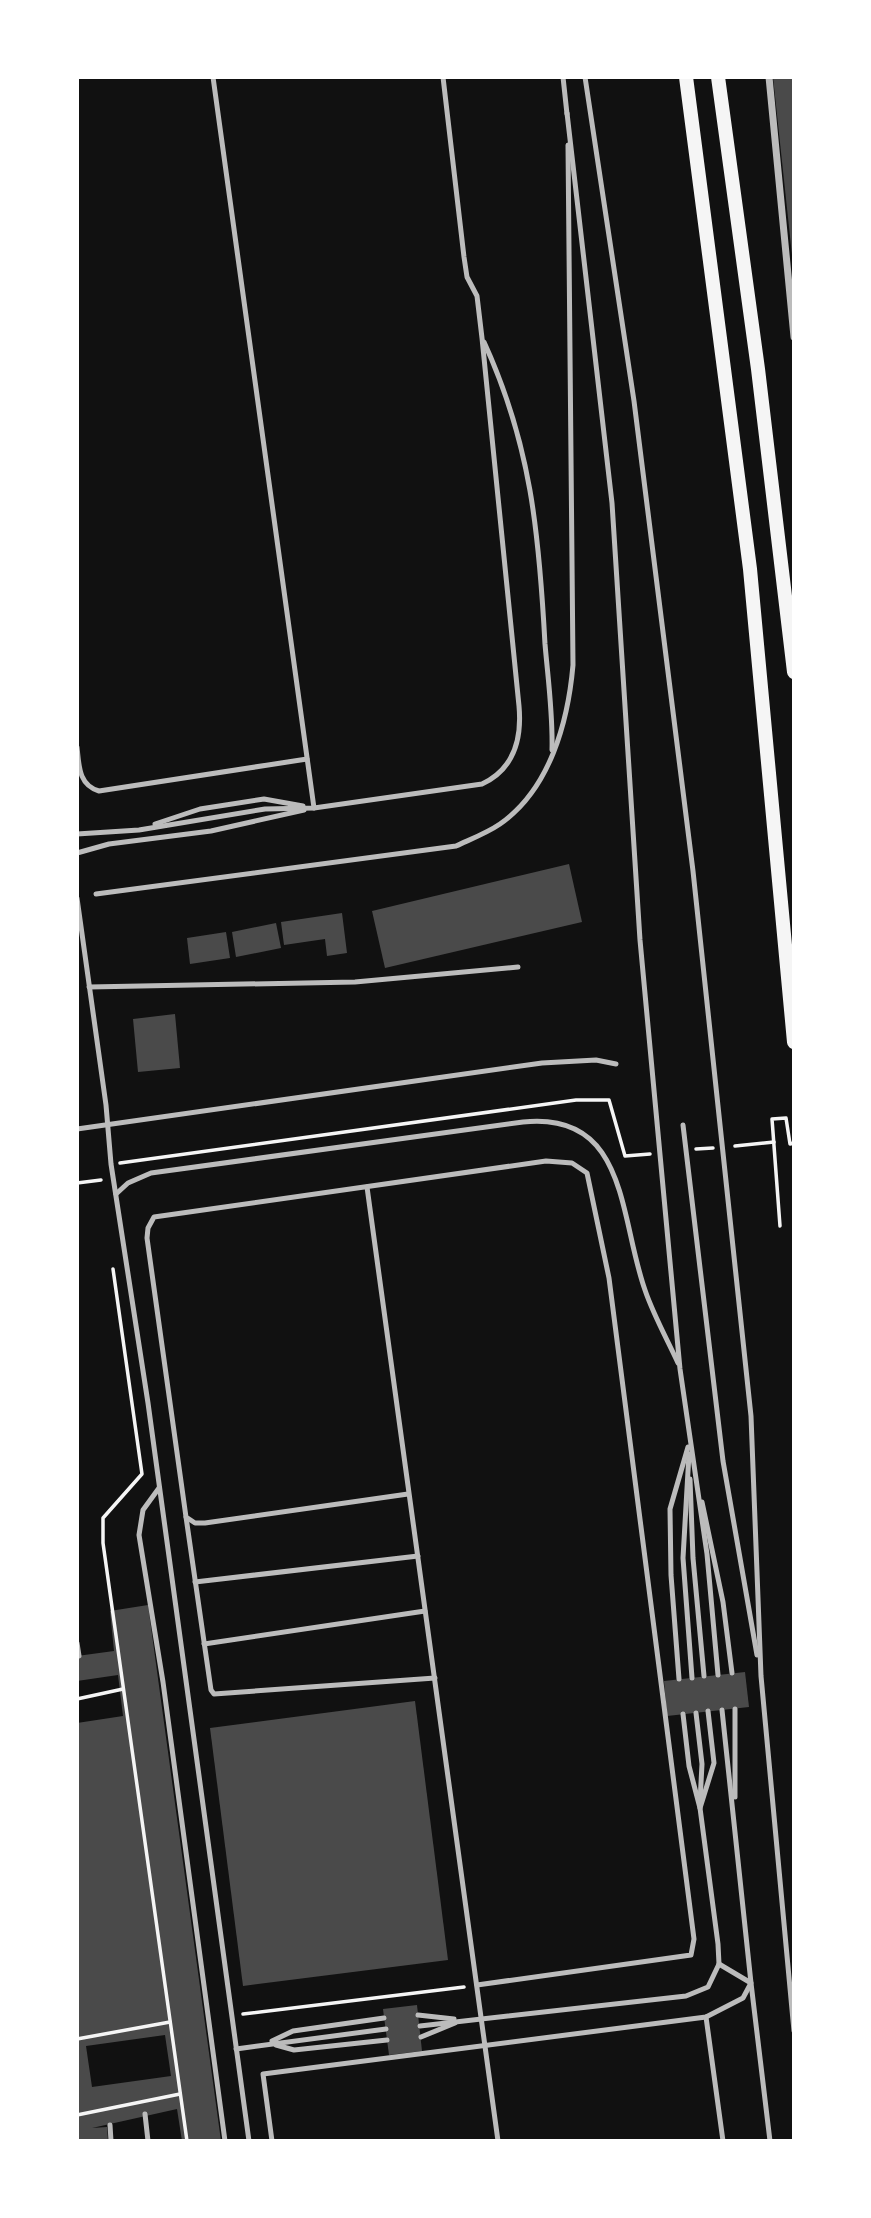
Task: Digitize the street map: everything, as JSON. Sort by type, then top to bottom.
[{"type":"main road","points":[[686,77],[750,569],[794,1042]]},
{"type":"main road","points":[[718,77],[758,369],[794,672]]},
{"type":"street","points":[[769,77],[794,337]]},
{"type":"lane","points":[[213,77],[314,808]]},
{"type":"lane","points":[[77,853],[109,844],[211,831],[314,808],[482,784],[502,771],[519,742],[519,706],[482,338],[477,296],[467,277],[464,257],[443,77]]},
{"type":"lane","points":[[563,77],[612,503],[640,940],[680,1369],[707,1555],[718,1675]]},
{"type":"lane","points":[[585,77],[634,401],[695,885],[751,1416],[761,1676],[794,2031]]},
{"type":"lane","points":[[96,894],[456,846],[500,824],[522,805],[552,757],[570,703],[573,665],[567,113]]},
{"type":"lane","points":[[482,338],[506,394],[522,442],[537,524],[552,713],[552,757]]},
{"type":"lane","points":[[77,747],[80,771],[86,784],[99,790],[307,759]]},
{"type":"lane","points":[[139,830],[200,809],[264,799],[314,808]]},
{"type":"lane","points":[[77,834],[139,830],[265,810],[314,808]]},
{"type":"lane","points":[[77,898],[106,1105],[111,1164],[159,1488],[249,2141]]},
{"type":"lane","points":[[89,987],[355,982],[518,967]]},
{"type":"lane","points":[[77,1129],[542,1063],[596,1060],[616,1064]]},
{"type":"lane","points":[[116,1194],[128,1183],[151,1173],[523,1122],[565,1123],[582,1131],[604,1152],[645,1290],[680,1369]]},
{"type":"lane","points":[[683,1125],[723,1461],[761,1676]]},
{"type":"lane","points":[[435,1678],[214,1694],[211,1690],[148,1238],[151,1221],[161,1215],[547,1161],[572,1163],[587,1173],[609,1278],[694,1939],[691,1955],[477,1985]]},
{"type":"lane","points":[[367,1187],[498,2141]]},
{"type":"lane","points":[[689,1444],[723,1602],[732,1673]]},
{"type":"lane","points":[[689,1444],[692,1558],[704,1676]]},
{"type":"lane","points":[[689,1444],[682,1558],[692,1678]]},
{"type":"lane","points":[[679,1679],[671,1575],[670,1509],[689,1444]]},
{"type":"lane","points":[[159,1488],[143,1510],[139,1535],[163,1682],[225,2141]]},
{"type":"lane","points":[[186,1517],[195,1523],[205,1523],[408,1494]]},
{"type":"lane","points":[[195,1582],[418,1556]]},
{"type":"lane","points":[[204,1644],[425,1611]]},
{"type":"lane","points":[[77,1643],[79,1656]]},
{"type":"lane","points":[[735,1709],[736,1824]]},
{"type":"lane","points":[[722,1710],[770,2141]]},
{"type":"lane","points":[[700,1808],[714,1763],[708,1711]]},
{"type":"lane","points":[[696,1713],[702,1764],[700,1808]]},
{"type":"lane","points":[[419,2025],[686,1996],[708,1987],[719,1964],[700,1808],[689,1766],[683,1714]]},
{"type":"lane","points":[[719,1964],[751,1983]]},
{"type":"lane","points":[[272,2141],[263,2074],[706,2017],[743,1998],[751,1983]]},
{"type":"lane","points":[[418,2015],[465,2020]]},
{"type":"lane","points":[[706,2017],[723,2141]]},
{"type":"lane","points":[[270,2043],[293,2031],[384,2018]]},
{"type":"lane","points":[[421,2036],[465,2020]]},
{"type":"lane","points":[[236,2049],[386,2029]]},
{"type":"lane","points":[[270,2043],[294,2050],[387,2040]]},
{"type":"lane","points":[[145,2114],[148,2141]]},
{"type":"lane","points":[[110,2125],[111,2141]]},
{"type":"path","points":[[77,1183],[101,1180],[103,1169],[111,1164],[576,1100],[609,1100],[625,1156]]},
{"type":"path","points":[[780,1226],[772,1119],[786,1118],[790,1143],[794,1143]]},
{"type":"path","points":[[112,1260],[142,1474],[103,1518],[103,1542],[187,2141]]},
{"type":"path","points":[[77,1699],[123,1689]]},
{"type":"path","points":[[233,2015],[477,1985]]},
{"type":"path","points":[[77,2039],[170,2022]]},
{"type":"path","points":[[77,2115],[180,2094]]},
{"type":"building","points":[[773,77],[794,77],[794,255],[792,255]]},
{"type":"building","points":[[569,864],[582,922],[385,968],[372,911]]},
{"type":"building","points":[[342,913],[347,953],[327,956],[325,939],[284,945],[281,922]]},
{"type":"building","points":[[276,923],[281,948],[236,957],[232,932]]},
{"type":"building","points":[[226,932],[230,958],[190,964],[187,938]]},
{"type":"building","points":[[175,1014],[180,1068],[138,1072],[133,1019]]},
{"type":"building","points":[[148,1605],[221,2141],[182,2141],[177,2109],[92,2128],[107,2127],[108,2141],[77,2141],[77,1723],[123,1716],[118,1675],[77,1681],[77,1656],[114,1651],[110,1611]],"holes":[[[165,2035],[171,2076],[92,2087],[86,2046]]]},
{"type":"building","points":[[745,1672],[749,1707],[667,1716],[664,1681]]},
{"type":"building","points":[[415,1701],[448,1960],[243,1986],[210,1728]]},
{"type":"building","points":[[417,2005],[422,2051],[389,2055],[383,2009]]}]
